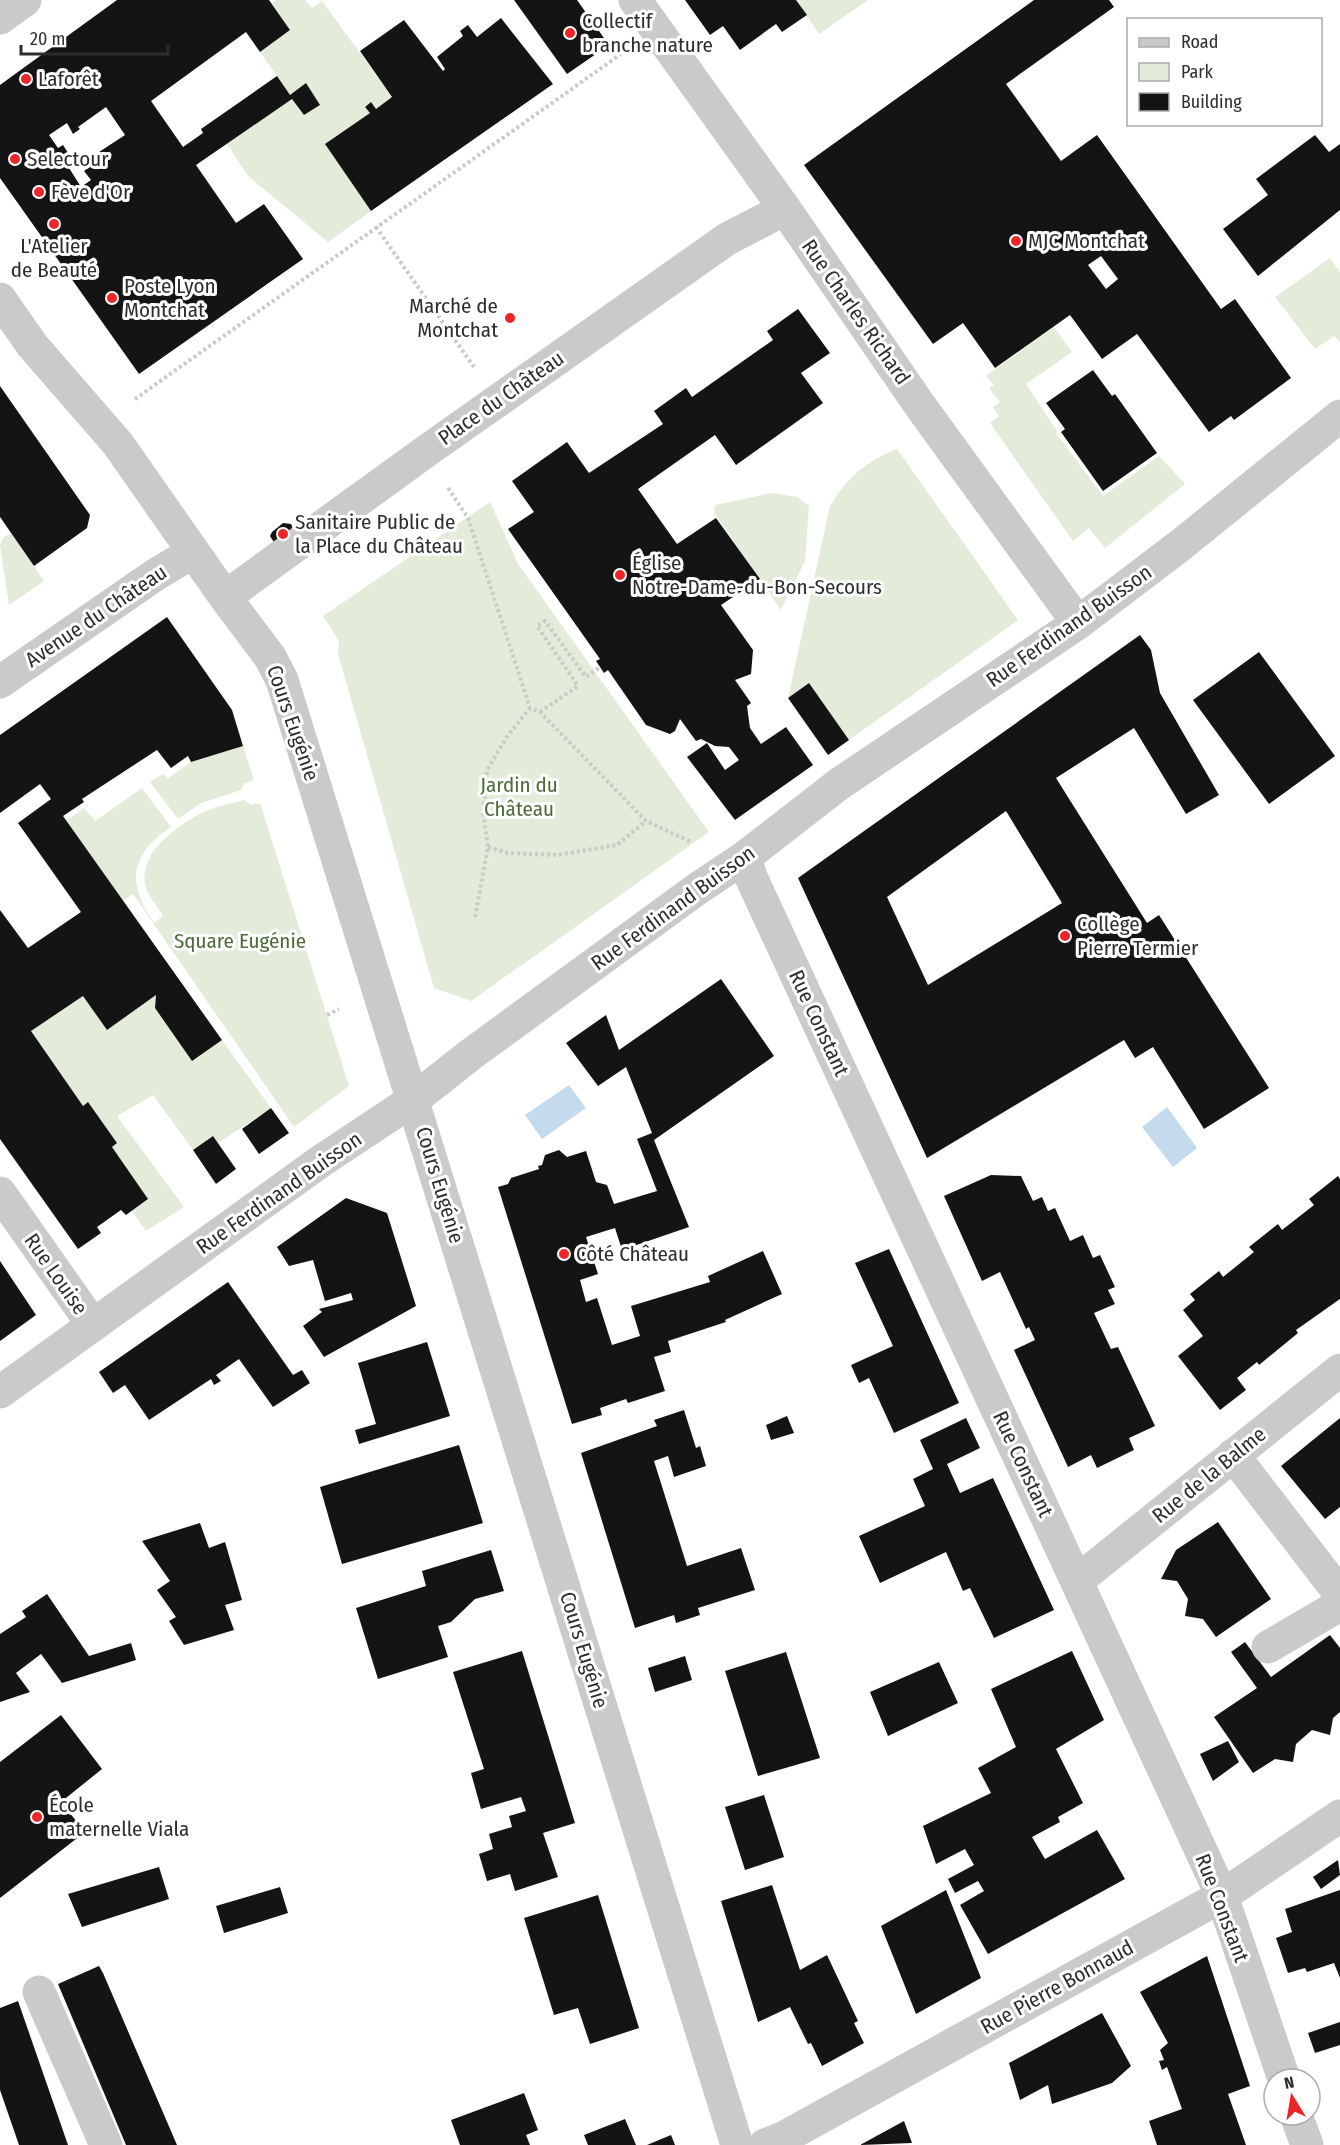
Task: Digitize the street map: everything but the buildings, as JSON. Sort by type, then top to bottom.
[{"type":"street","points":[[0,18],[25,0]]},
{"type":"street","name":"Rue Charles Richard","points":[[635,0],[785,209],[921,407],[1078,623]]},
{"type":"street","name":"Place du Château","points":[[225,597],[497,400],[727,239],[785,209]]},
{"type":"street","name":"Cours Eugénie","points":[[0,299],[32,345],[118,444],[270,657],[282,680],[737,2145]]},
{"type":"street","name":"Rue Ferdinand Buisson","points":[[0,1392],[321,1161],[413,1100],[470,1055],[697,889],[745,857],[839,784],[1078,623],[1182,544],[1340,416]]},
{"type":"street","name":"Avenue du Château","points":[[0,682],[155,574],[193,552]]},
{"type":"street","name":"Rue Constant","points":[[745,857],[751,877],[1222,1896],[1280,2067]]},
{"type":"street","name":"Rue Louise","points":[[0,1193],[93,1325]]},
{"type":"street","name":"Rue de la Balme","points":[[1077,1581],[1340,1370]]},
{"type":"street","points":[[1233,1455],[1340,1594]]},
{"type":"street","points":[[1268,1647],[1340,1605]]},
{"type":"street","name":"Rue Pierre Bonnaud","points":[[765,2145],[783,2138],[1222,1896],[1340,1816]]},
{"type":"street","points":[[39,1992],[106,2145]]},
{"type":"street","points":[[1300,2127],[1307,2145]]},
{"type":"path","points":[[100,424],[656,29]]},
{"type":"path","points":[[376,227],[497,400]]},
{"type":"path","points":[[468,518],[530,708]]},
{"type":"path","points":[[540,712],[578,686],[537,626],[545,621],[586,677],[600,667]]},
{"type":"path","points":[[530,708],[540,712],[646,821],[693,843]]},
{"type":"path","points":[[475,917],[488,847],[483,812],[487,770],[508,735],[530,708]]},
{"type":"path","points":[[488,847],[508,853],[557,855],[617,845],[646,821]]},
{"type":"green space","points":[[276,0],[305,0],[312,8],[322,1],[392,97],[376,109],[371,102],[365,107],[370,113],[325,144],[371,211],[328,242],[248,176],[227,144],[292,99],[304,115],[320,105],[306,84],[290,95],[260,52],[290,30],[272,3]]},
{"type":"green space","points":[[796,0],[868,0],[819,34]]},
{"type":"green space","points":[[1330,258],[1340,272],[1340,342],[1334,336],[1315,349],[1275,297]]},
{"type":"green space","points":[[1054,327],[1072,352],[1026,384],[1057,431],[1056,433],[1103,496],[1159,456],[1185,484],[1105,548],[1089,528],[1073,541],[990,423],[999,416],[993,407],[1000,402],[989,388],[994,385],[986,376]]},
{"type":"green space","points":[[897,449],[1018,620],[849,740],[809,683],[788,698],[830,506],[843,487],[858,472],[876,459]]},
{"type":"green space","points":[[772,493],[797,497],[809,506],[805,561],[781,610],[714,512],[715,505]]},
{"type":"green space","name":"Jardin du Château","points":[[490,502],[518,564],[709,832],[471,1001],[434,988],[338,654],[339,641],[323,616]]},
{"type":"green space","points":[[11,533],[44,581],[9,605],[0,545],[3,538]]},
{"type":"green space","points":[[243,746],[254,780],[244,784],[241,790],[201,803],[178,819],[150,782],[163,774],[168,778],[191,762]]},
{"type":"green space","name":"Square Eugénie","points":[[142,788],[171,827],[147,848],[140,859],[137,870],[136,882],[139,895],[154,923],[163,916],[147,891],[145,876],[147,864],[161,842],[182,825],[209,810],[244,800],[251,805],[260,803],[349,1086],[294,1127],[133,894],[123,901],[66,821],[84,808],[95,821]]},
{"type":"green space","points":[[156,995],[155,1008],[192,1061],[222,1040],[271,1108],[218,1143],[212,1136],[193,1150],[153,1095],[117,1116],[184,1207],[146,1231],[132,1211],[148,1199],[112,1147],[117,1143],[88,1103],[83,1106],[31,1031],[83,996],[107,1030]]},
{"type":"water","points":[[569,1085],[586,1108],[542,1139],[525,1115]]},
{"type":"water","points":[[1167,1107],[1197,1148],[1173,1167],[1142,1127]]},
{"type":"place","name":"Collectif branche nature","points":[[570,33]]},
{"type":"place","name":"Laforêt","points":[[26,79]]},
{"type":"place","name":"Selectour","points":[[15,159]]},
{"type":"place","name":"Fève d'Or","points":[[39,192]]},
{"type":"place","name":"L'Atelier de Beauté","points":[[54,224]]},
{"type":"place","name":"MJC Montchat","points":[[1016,241]]},
{"type":"place","name":"Poste Lyon Montchat","points":[[112,298]]},
{"type":"place","name":"Marché de Montchat","points":[[510,318]]},
{"type":"place","name":"Sanitaire Public de la Place du Château","points":[[283,534]]},
{"type":"place","name":"Église Notre-Dame-du-Bon-Secours","points":[[620,575]]},
{"type":"place","name":"Collège Pierre Termier","points":[[1065,936]]},
{"type":"place","name":"Côté Château","points":[[564,1254]]},
{"type":"place","name":"École maternelle Viala","points":[[37,1817]]}]
